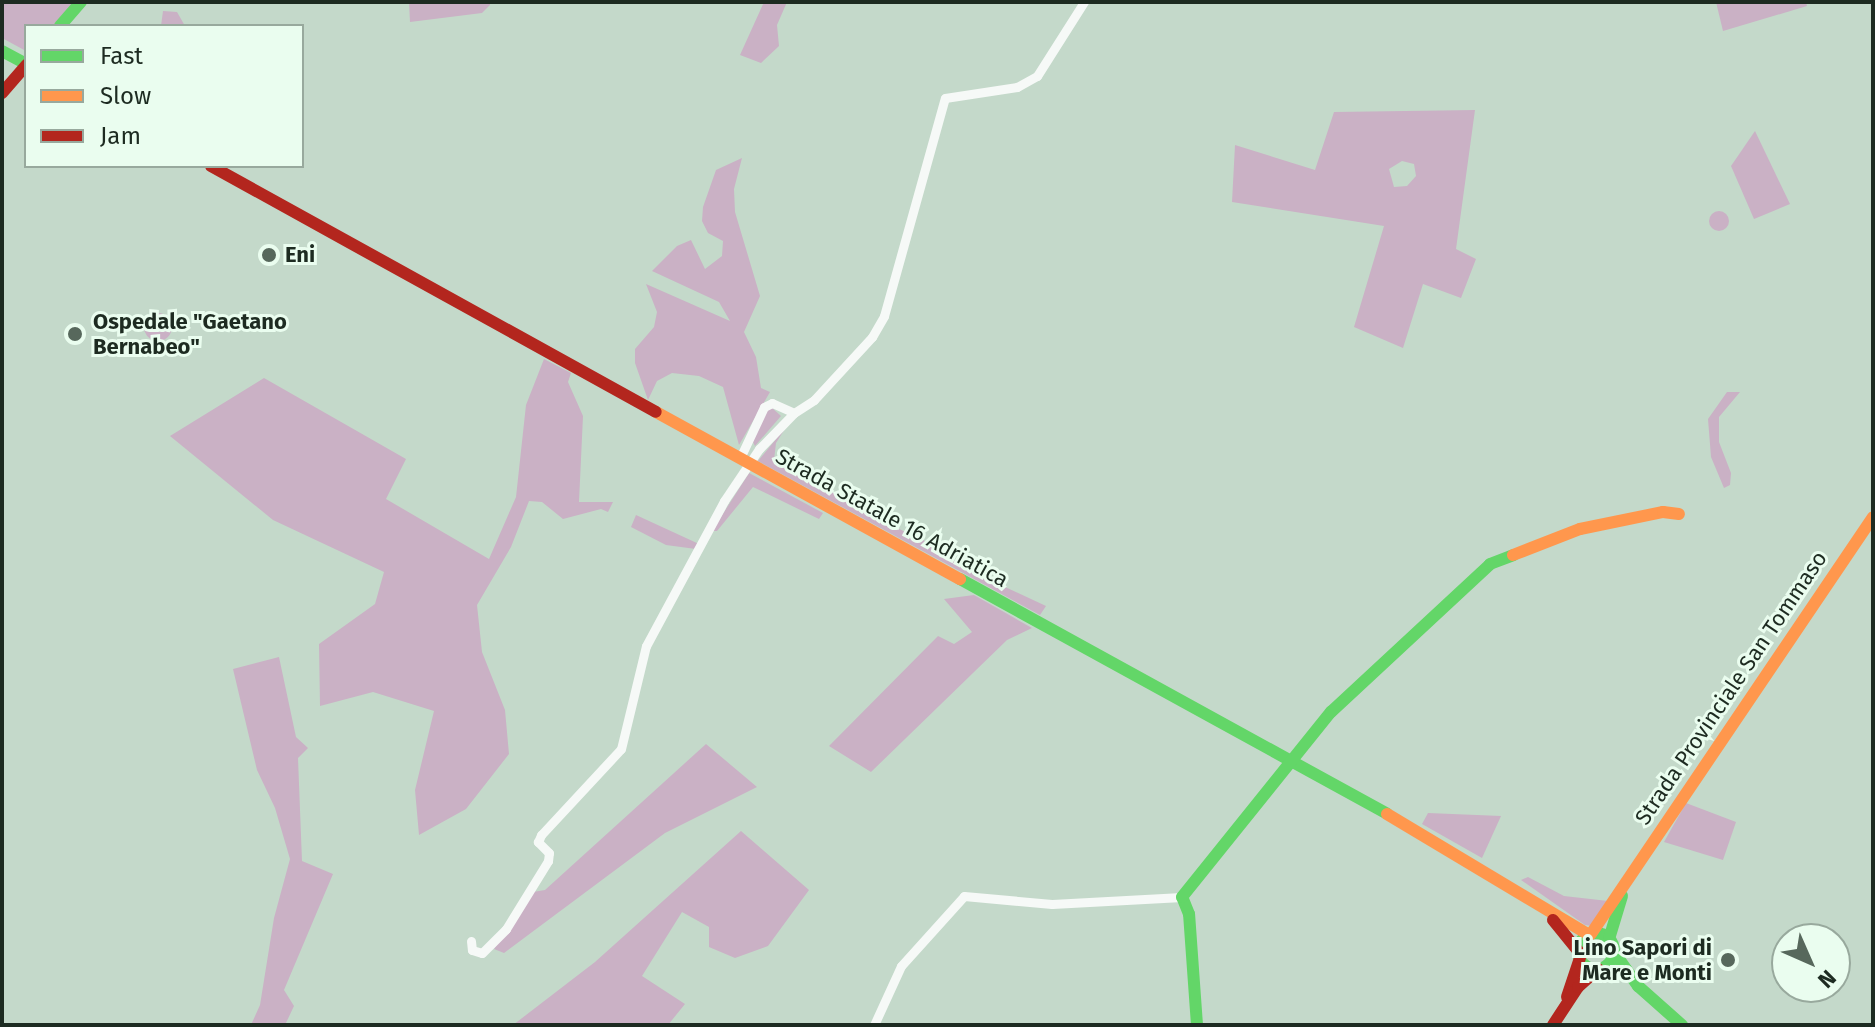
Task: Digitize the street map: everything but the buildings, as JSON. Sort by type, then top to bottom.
[{"type":"main road","points":[[62,24],[81,2]]},
{"type":"main road","points":[[2,51],[24,63]]},
{"type":"main road","points":[[2,93],[24,66]]},
{"type":"main road","name":"Strada Statale 16 Adriatica","points":[[215,168],[1472,861],[1548,913],[1590,935],[1609,939]]},
{"type":"main road","points":[[1197,1025],[1189,914],[1182,897],[1281,770],[1357,685],[1490,564],[1580,529],[1663,512],[1679,514]]},
{"type":"main road","name":"Strada Provinciale San Tommaso","points":[[1565,1005],[1579,955],[1590,935],[1626,884],[1672,808],[1873,517]]},
{"type":"main road","name":"Strada Provinciale San Tommaso","points":[[1609,939],[1626,884]]},
{"type":"main road","name":"Strada Statale 16 Adriatica","points":[[1548,913],[1579,955]]},
{"type":"main road","points":[[1609,939],[1614,952],[1638,986],[1682,1025]]},
{"type":"main road","points":[[1553,1025],[1565,1005],[1614,952]]},
{"type":"main road","points":[[1579,955],[1638,986]]},
{"type":"street","points":[[471,941],[472,950],[482,953],[506,929],[548,861],[549,853],[538,842],[541,835],[621,749],[646,646],[759,449],[794,413],[833,381],[884,316],[945,98],[1017,87],[1037,76],[1084,2]]},
{"type":"street","points":[[736,456],[764,407],[772,403],[794,413]]},
{"type":"street","points":[[874,1025],[901,966],[964,896],[1052,904],[1182,897]]},
{"type":"shaded area","points":[[2,2],[73,2],[55,24],[24,24],[24,50],[2,38]]},
{"type":"shaded area","points":[[409,2],[490,2],[490,5],[482,13],[410,22]]},
{"type":"shaded area","points":[[764,2],[787,2],[777,25],[779,46],[761,63],[740,55]]},
{"type":"shaded area","points":[[1716,2],[1806,2],[1807,6],[1723,31]]},
{"type":"shaded area","points":[[163,11],[177,12],[184,24],[161,24]]},
{"type":"shaded area","points":[[1475,110],[1456,249],[1476,259],[1461,298],[1423,284],[1403,348],[1354,327],[1384,226],[1232,202],[1235,145],[1315,170],[1334,112]],"holes":[[[1402,161],[1414,164],[1416,176],[1407,186],[1394,187],[1389,169]]]},
{"type":"shaded area","points":[[1755,131],[1790,204],[1754,219],[1731,166]]},
{"type":"shaded area","points":[[742,158],[734,189],[735,212],[760,296],[744,332],[756,357],[761,388],[770,392],[739,445],[723,387],[699,376],[672,373],[657,381],[648,400],[635,363],[635,349],[654,327],[657,312],[646,284],[730,321],[719,302],[652,271],[677,246],[691,240],[705,269],[722,256],[723,241],[708,233],[702,221],[703,207],[716,170]]},
{"type":"shaded area","points":[[1719,211],[1726,214],[1729,221],[1726,228],[1719,231],[1712,228],[1709,221],[1712,214]]},
{"type":"shaded area","points":[[158,313],[168,317],[172,327],[168,337],[158,341],[148,337],[144,327],[148,317]]},
{"type":"shaded area","points":[[544,359],[571,373],[568,382],[583,416],[579,502],[613,502],[608,512],[601,509],[563,519],[542,502],[529,501],[511,547],[477,605],[482,652],[505,710],[509,754],[466,809],[419,835],[415,790],[434,711],[373,692],[320,706],[319,644],[375,604],[384,572],[273,520],[170,436],[264,378],[406,459],[386,499],[489,559],[516,497],[526,405]]},
{"type":"shaded area","points":[[1727,392],[1740,392],[1719,417],[1719,442],[1731,473],[1730,485],[1724,488],[1711,457],[1708,419]]},
{"type":"shaded area","points":[[771,407],[781,416],[755,446],[752,440],[762,414]]},
{"type":"shaded area","points":[[786,427],[776,443],[774,460],[905,532],[910,524],[919,537],[960,566],[1046,606],[1040,615],[758,461]]},
{"type":"shaded area","points":[[749,473],[823,513],[819,519],[753,487],[717,531],[712,531]]},
{"type":"shaded area","points":[[636,515],[699,544],[696,549],[666,545],[631,527]]},
{"type":"shaded area","points":[[974,595],[1032,628],[1007,640],[871,772],[829,746],[938,636],[954,644],[972,632],[944,599]]},
{"type":"shaded area","points":[[279,657],[296,737],[308,748],[298,758],[302,861],[333,874],[284,990],[294,1006],[285,1025],[251,1025],[260,1005],[274,918],[290,859],[275,808],[257,770],[233,669]]},
{"type":"shaded area","points":[[706,744],[757,787],[665,833],[504,953],[494,949],[533,892],[545,890]]},
{"type":"shaded area","points":[[1686,803],[1736,822],[1723,860],[1664,842]]},
{"type":"shaded area","points":[[1428,813],[1501,816],[1482,858],[1422,824]]},
{"type":"shaded area","points":[[741,831],[809,890],[768,946],[735,958],[709,947],[709,927],[682,912],[642,976],[685,1004],[668,1025],[513,1025],[595,962]]},
{"type":"shaded area","points":[[1528,877],[1564,896],[1608,901],[1592,926],[1585,925],[1521,880]]},
{"type":"traffic: fast","points":[[62,24],[81,2]]},
{"type":"traffic: fast","points":[[2,51],[24,63]]},
{"type":"traffic: fast","points":[[1197,1025],[1189,914],[1182,897],[1331,712],[1490,564],[1513,555]]},
{"type":"traffic: fast","points":[[960,579],[1387,814]]},
{"type":"traffic: fast","points":[[1609,939],[1622,896]]},
{"type":"traffic: fast","points":[[1596,933],[1608,939],[1614,951],[1608,963],[1596,969],[1584,963],[1578,951],[1584,939],[1596,933]]},
{"type":"traffic: fast","points":[[1614,952],[1638,986],[1682,1025]]},
{"type":"traffic: slow","points":[[656,412],[960,579]]},
{"type":"traffic: slow","points":[[1513,555],[1580,529],[1663,512],[1679,514]]},
{"type":"traffic: slow","points":[[1591,934],[1873,517]]},
{"type":"traffic: slow","points":[[1387,814],[1589,935]]},
{"type":"traffic: jam","points":[[2,93],[24,67]]},
{"type":"traffic: jam","points":[[215,168],[656,412]]},
{"type":"traffic: jam","points":[[1553,920],[1578,951]]},
{"type":"traffic: jam","points":[[1567,997],[1580,958]]},
{"type":"traffic: jam","points":[[1553,1025],[1578,987],[1598,969]]},
{"type":"place","name":"Eni","points":[[269,255]]},
{"type":"place","name":"Ospedale \"Gaetano Bernabeo\"","points":[[75,334]]},
{"type":"place","name":"Lino Sapori di Mare e Monti","points":[[1728,960]]}]
